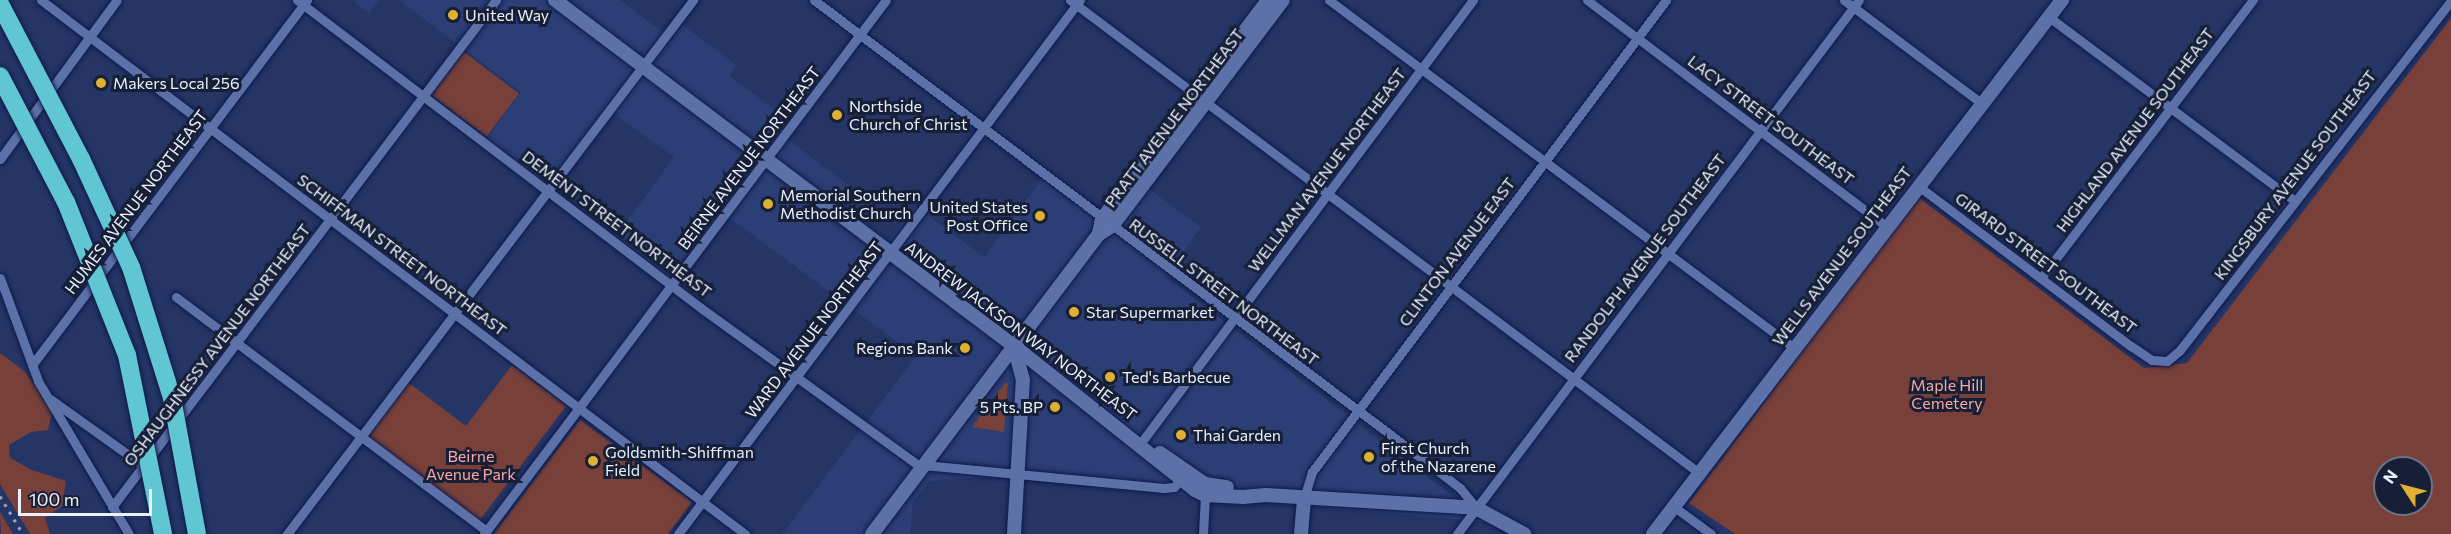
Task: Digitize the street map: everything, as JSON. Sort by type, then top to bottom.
[{"type":"highway","points":[[0,4],[81,159],[131,267],[172,398],[197,534]]},
{"type":"highway","points":[[0,76],[66,202],[127,355],[163,534]]},
{"type":"main road","name":"ANDREW JACKSON WAY NORTHEAST","points":[[555,0],[1014,346],[1140,444],[1180,480],[1205,495]]},
{"type":"main road","name":"PRATT AVENUE NORTHEAST","points":[[1201,99],[1268,0]]},
{"type":"main road","name":"PRATT AVENUE NORTHEAST","points":[[873,534],[1201,99],[1283,0]]},
{"type":"main road","name":"WELLS AVENUE SOUTHEAST","points":[[1653,534],[1980,102],[2062,0]]},
{"type":"main road","points":[[1014,346],[1023,380],[1014,534]]},
{"type":"main road","points":[[1140,444],[1159,452],[1204,484],[1266,495]]},
{"type":"main road","points":[[1205,495],[1266,495],[1476,508],[1524,534]]},
{"type":"main road","name":"CLINTON AVENUE EAST","points":[[1301,534],[1304,498]]},
{"type":"street","name":"SCHIFFMAN STREET NORTHEAST","points":[[41,0],[745,534]]},
{"type":"street","points":[[0,159],[117,0]]},
{"type":"street","name":"OSHAUGHNESSY AVENUE NORTHEAST","points":[[112,507],[331,222],[496,0]]},
{"type":"street","points":[[287,534],[693,0]]},
{"type":"street","name":"RUSSELL STREET NORTHEAST","points":[[814,0],[984,129],[1104,226],[1236,319],[1416,454],[1460,488],[1476,508]]},
{"type":"street","name":"BEIRNE AVENUE NORTHEAST","points":[[485,532],[886,0]]},
{"type":"street","points":[[1329,0],[1666,256],[1793,347]]},
{"type":"street","name":"WELLMAN AVENUE NORTHEAST","points":[[1140,444],[1473,0]]},
{"type":"street","name":"LACY STREET SOUTHEAST","points":[[1587,0],[1886,226]]},
{"type":"street","name":"CLINTON AVENUE EAST","points":[[1304,498],[1312,472],[1666,0]]},
{"type":"street","points":[[1844,0],[1856,3],[1980,102]]},
{"type":"street","name":"HIGHLAND AVENUE SOUTHEAST","points":[[2041,278],[2253,0]]},
{"type":"street","name":"KINGSBURY AVENUE SOUTHEAST","points":[[2159,360],[2167,361],[2180,350],[2451,0]]},
{"type":"street","name":"DEMENT STREET NORTHEAST","points":[[303,2],[672,285],[797,378],[923,467],[1164,488],[1174,487],[1180,480]]},
{"type":"street","name":"HUMES AVENUE NORTHEAST","points":[[32,365],[210,130],[303,2]]},
{"type":"street","points":[[1075,2],[1327,195],[1699,473]]},
{"type":"street","name":"WARD AVENUE NORTHEAST","points":[[678,534],[984,129],[1075,2]]},
{"type":"street","name":"RANDOLPH AVENUE SOUTHEAST","points":[[1457,534],[1856,3]]},
{"type":"street","points":[[2049,17],[2294,200]]},
{"type":"street","name":"GIRARD STREET SOUTHEAST","points":[[1917,185],[2138,350],[2159,360]]},
{"type":"street","points":[[0,278],[32,365],[46,395],[129,534]]},
{"type":"street","points":[[176,297],[485,532]]},
{"type":"street","points":[[46,395],[144,466]]},
{"type":"street","points":[[1203,534],[1205,495]]},
{"type":"street","points":[[1673,506],[1711,534]]},
{"type":"shaded area","points":[[352,0],[379,0],[369,13]]},
{"type":"shaded area","points":[[399,0],[620,0],[669,37],[680,23],[737,65],[729,76],[797,125],[787,139],[849,185],[838,201],[889,240],[914,205],[984,257],[1047,172],[1102,212],[1131,176],[1201,227],[1166,277],[1487,522],[1181,495],[1019,475],[929,481],[913,502],[910,534],[782,534],[916,356],[722,212],[671,279],[616,236],[674,157],[606,108],[547,186],[486,140],[521,92]]},
{"type":"green space","name":"Maple Hill Cemetery","points":[[2451,18],[2451,534],[1735,534],[1689,503],[1918,197],[2144,368],[2187,363]]},
{"type":"green space","points":[[464,52],[519,94],[487,137],[432,95]]},
{"type":"green space","points":[[0,353],[24,371],[53,408],[48,430],[31,432],[9,445],[10,458],[32,470],[66,481],[62,506],[45,518],[50,534],[30,534],[0,484]]},
{"type":"green space","name":"Beirne Avenue Park","points":[[512,365],[566,406],[479,521],[367,438],[409,383],[466,426]]},
{"type":"green space","points":[[1005,383],[1008,383],[1004,432],[972,427]]},
{"type":"green space","name":"Goldsmith-Shiffman Field","points":[[580,420],[692,502],[668,534],[494,534]]},
{"type":"green space","points":[[0,512],[13,534],[1,534]]},
{"type":"railway","points":[[0,496],[23,534]]},
{"type":"place","name":"United Way","points":[[453,15]]},
{"type":"place","name":"Makers Local 256","points":[[101,83]]},
{"type":"place","name":"Northside Church of Christ","points":[[837,115]]},
{"type":"place","name":"Memorial Southern Methodist Church","points":[[768,204]]},
{"type":"place","name":"United States Post Office","points":[[1040,216]]},
{"type":"place","name":"Star Supermarket","points":[[1074,312]]},
{"type":"place","name":"Regions Bank","points":[[965,348]]},
{"type":"place","name":"Ted's Barbecue","points":[[1110,377]]},
{"type":"place","name":"5 Pts. BP","points":[[1055,407]]},
{"type":"place","name":"Thai Garden","points":[[1181,435]]},
{"type":"place","name":"First Church of the Nazarene","points":[[1369,457]]},
{"type":"place","name":"Goldsmith-Shiffman Field","points":[[593,461]]}]
